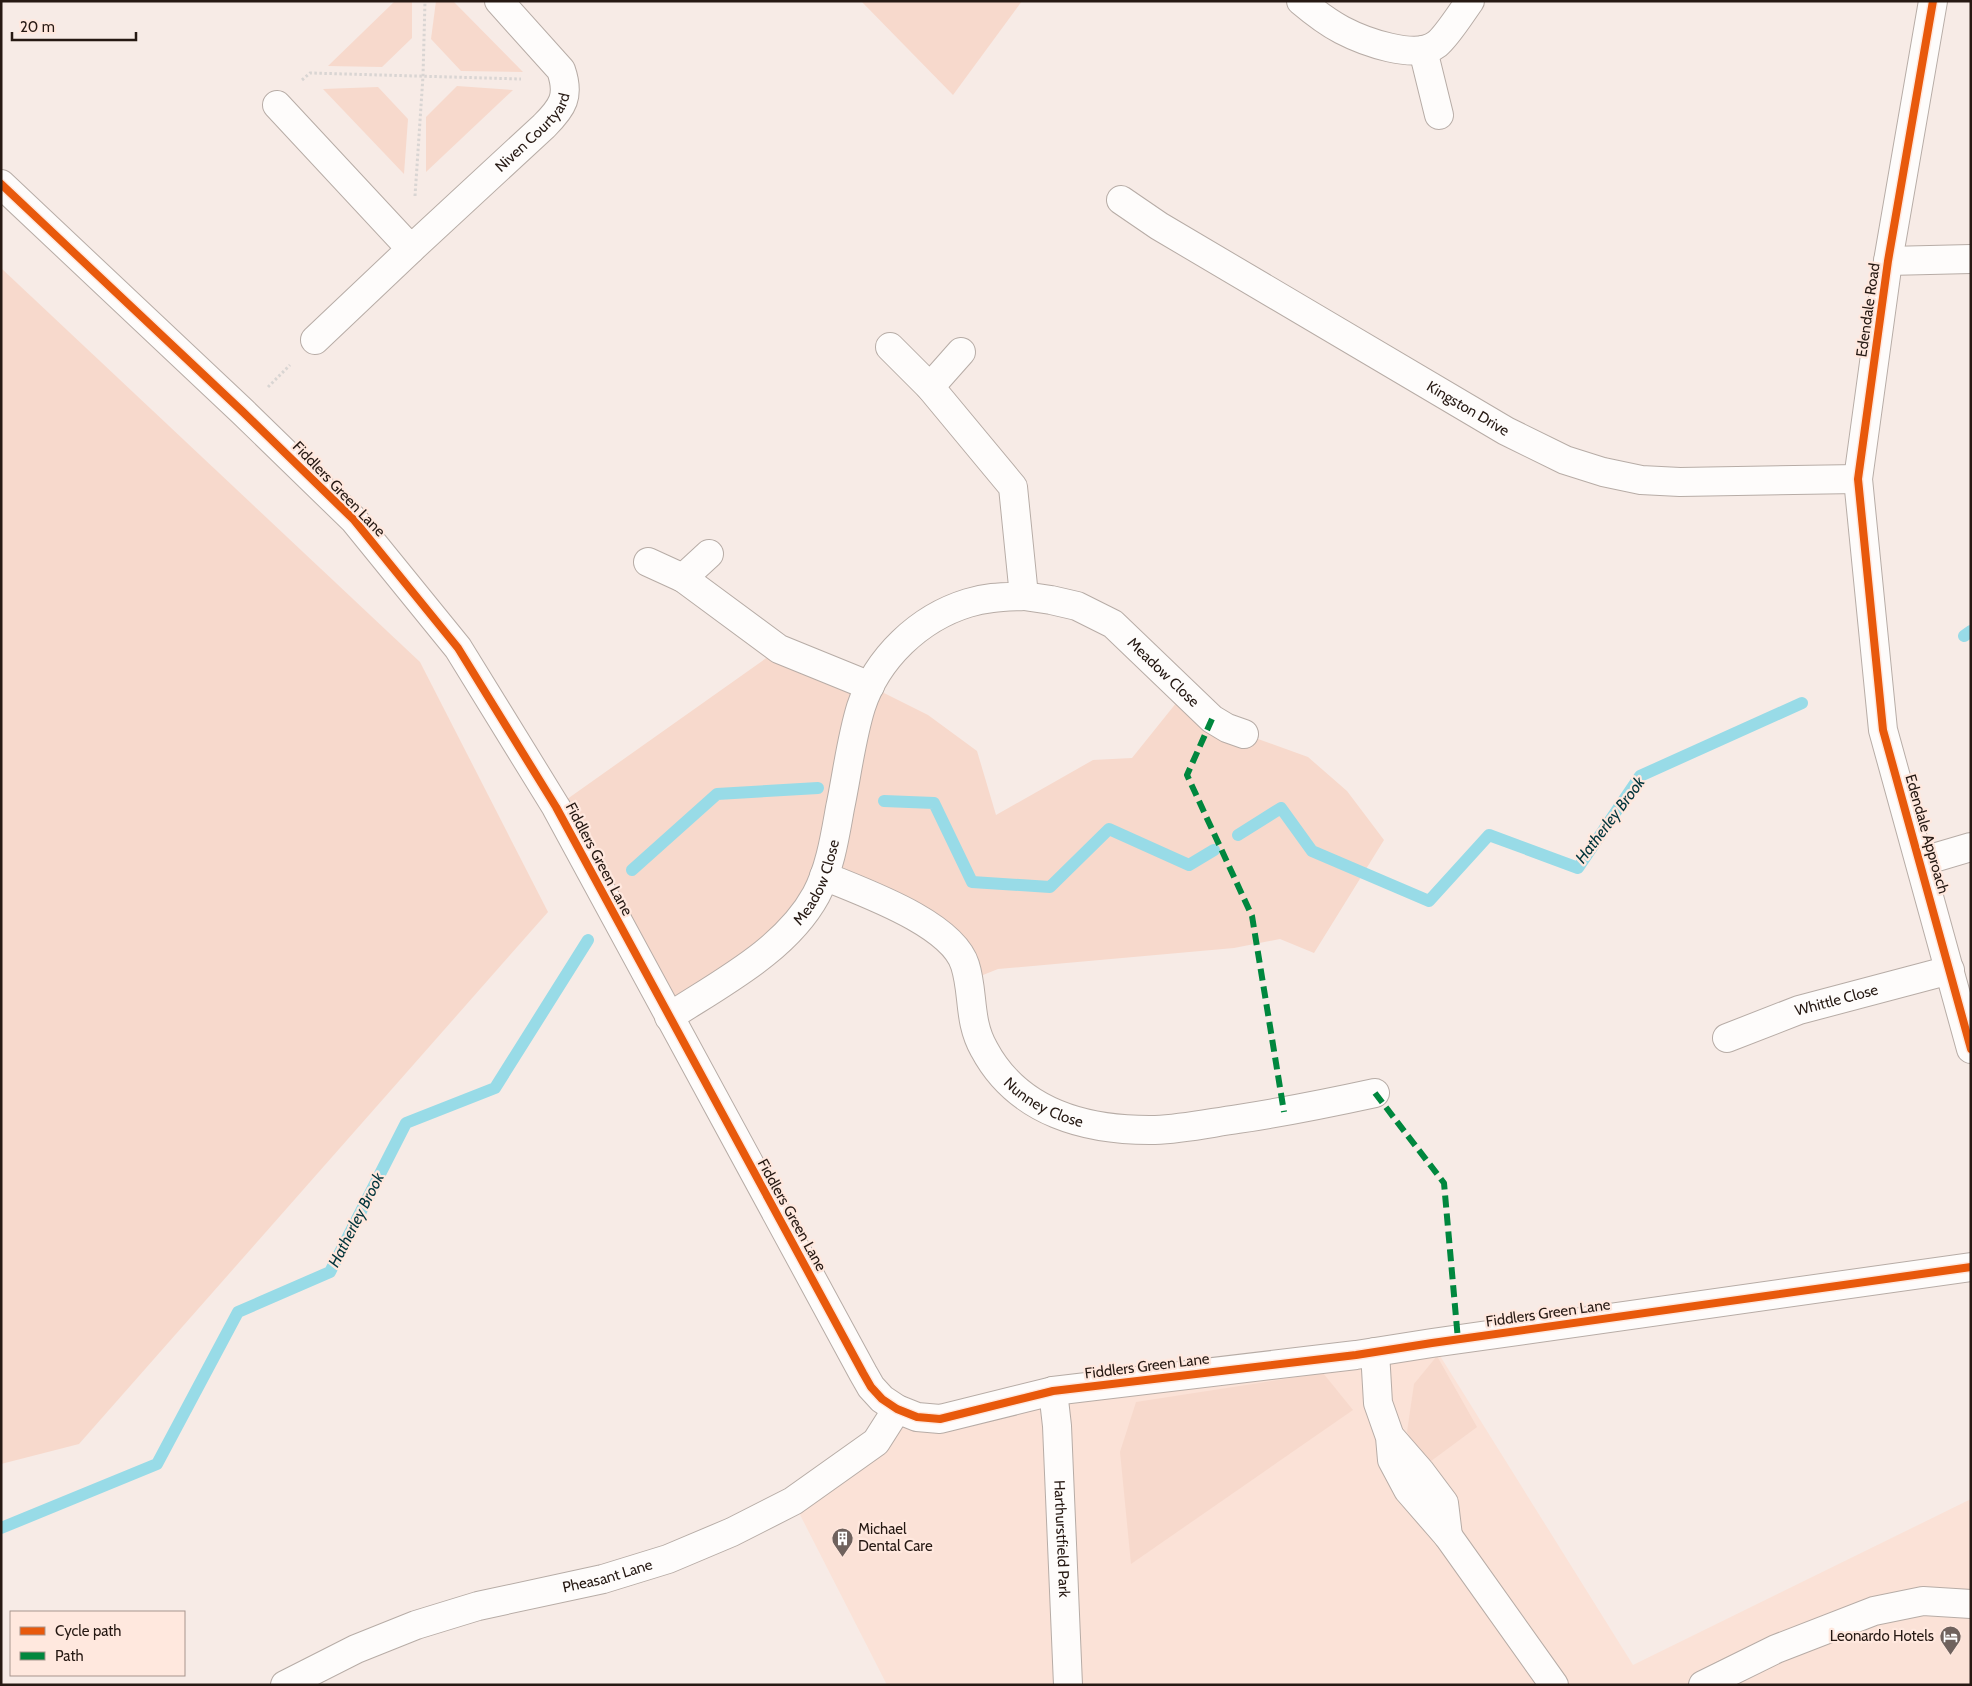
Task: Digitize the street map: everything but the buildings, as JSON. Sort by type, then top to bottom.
[{"type":"street","name":"Niven Courtyard","points":[[315,340],[554,117],[562,107],[566,95],[565,80],[561,70],[499,1]]},
{"type":"street","points":[[1301,1],[1315,13],[1342,30],[1373,42],[1410,51],[1423,50],[1437,44],[1470,1]]},
{"type":"street","name":"Edendale Road","points":[[1874,624],[1858,479],[1888,261],[1933,1]]},
{"type":"street","points":[[1423,50],[1439,115]]},
{"type":"street","points":[[276,105],[411,249]]},
{"type":"street","name":"Fiddlers Green Lane","points":[[1,184],[243,412],[354,520],[458,648],[556,807],[871,1387],[882,1399],[897,1409],[917,1417],[940,1419],[1053,1392],[1375,1352],[1971,1267]]},
{"type":"street","name":"Kingston Drive","points":[[1121,200],[1168,231],[1506,431],[1565,460],[1603,472],[1650,480],[1680,482],[1858,479]]},
{"type":"street","points":[[1888,261],[1971,259]]},
{"type":"street","points":[[890,348],[930,387],[1013,487],[1024,596]]},
{"type":"street","points":[[930,387],[961,352]]},
{"type":"street","points":[[682,578],[710,554]]},
{"type":"street","points":[[648,562],[682,578],[779,649],[870,686]]},
{"type":"street","name":"Meadow Close","points":[[669,1017],[772,949],[791,932],[817,894],[824,876],[838,822],[861,707],[870,686],[883,664],[900,644],[920,627],[942,614],[968,603],[996,597],[1024,596],[1077,606],[1114,624],[1212,719],[1227,728],[1244,734]]},
{"type":"street","name":"Edendale Approach","points":[[1874,624],[1883,730],[1971,1049]]},
{"type":"street","points":[[1920,862],[1971,847]]},
{"type":"street","name":"Nunney Close","points":[[824,876],[920,920],[947,939],[965,964],[975,1027],[983,1048],[991,1061],[1012,1087],[1033,1103],[1056,1114],[1103,1126],[1156,1130],[1185,1128],[1284,1112],[1375,1093]]},
{"type":"street","name":"Whittle Close","points":[[1727,1038],[1799,1010],[1950,970]]},
{"type":"street","points":[[1375,1352],[1378,1403],[1390,1437],[1392,1460],[1408,1490],[1448,1536],[1554,1685]]},
{"type":"street","name":"Harthurstfield Park","points":[[1053,1392],[1057,1426],[1068,1685]]},
{"type":"street","name":"Pheasant Lane","points":[[285,1685],[356,1648],[416,1625],[478,1606],[603,1579],[668,1559],[732,1532],[793,1501],[876,1442],[897,1409]]},
{"type":"street","points":[[1703,1685],[1776,1648],[1874,1611],[1924,1601],[1971,1604]]},
{"type":"path","points":[[411,249],[423,76],[424,1]]},
{"type":"path","points":[[276,105],[310,73],[565,80]]},
{"type":"path","points":[[243,412],[315,340]]},
{"type":"shaded area","points":[[395,1],[412,1],[412,38],[382,67],[328,66]]},
{"type":"shaded area","points":[[436,1],[453,1],[523,72],[461,71],[431,39]]},
{"type":"shaded area","points":[[861,1],[1022,1],[953,95]]},
{"type":"shaded area","points":[[457,86],[513,90],[426,172],[426,117]]},
{"type":"shaded area","points":[[378,87],[408,119],[404,174],[323,89]]},
{"type":"shaded area","points":[[1,268],[420,662],[548,912],[79,1444],[1,1464]]},
{"type":"shaded area","points":[[779,649],[870,686],[928,715],[977,751],[996,815],[1093,760],[1132,758],[1185,692],[1244,734],[1308,757],[1347,791],[1384,840],[1314,953],[1280,939],[1234,948],[998,969],[968,981],[965,964],[824,876],[817,894],[669,1017],[556,807]]},
{"type":"shaded area","points":[[1432,1343],[1633,1665],[1971,1499],[1971,1685],[887,1685],[793,1501],[876,1442],[917,1417]]},
{"type":"shaded area","points":[[1437,1356],[1477,1427],[1427,1464],[1407,1432],[1414,1384]]},
{"type":"shaded area","points":[[1323,1373],[1353,1410],[1131,1564],[1120,1452],[1136,1402]]},
{"type":"waterway","name":"Hatherley Brook","points":[[1964,636],[1971,631]]},
{"type":"waterway","name":"Hatherley Brook","points":[[1238,835],[1281,808],[1312,851],[1429,901],[1489,835],[1578,868],[1640,776],[1802,703]]},
{"type":"waterway","name":"Hatherley Brook","points":[[632,870],[717,794],[818,788]]},
{"type":"waterway","name":"Hatherley Brook","points":[[884,801],[934,803],[972,882],[1050,887],[1109,829],[1189,865],[1214,850]]},
{"type":"waterway","name":"Hatherley Brook","points":[[1,1528],[157,1464],[238,1312],[330,1272],[406,1123],[495,1088],[588,940]]},
{"type":"marked path","points":[[1212,719],[1187,775],[1252,916],[1284,1112]]},
{"type":"marked path","points":[[1375,1093],[1444,1183],[1458,1340]]},
{"type":"cycle path","points":[[1933,1],[1888,261],[1858,479],[1883,730],[1971,1049]]},
{"type":"cycle path","points":[[1,184],[243,412],[354,520],[458,648],[556,807],[871,1387],[882,1399],[897,1409],[917,1417],[940,1419],[1053,1391],[1356,1355],[1971,1267]]},
{"type":"place","name":"Michael Dental Care","points":[[842,1557]]},
{"type":"place","name":"Leonardo Hotels","points":[[1950,1655]]}]
